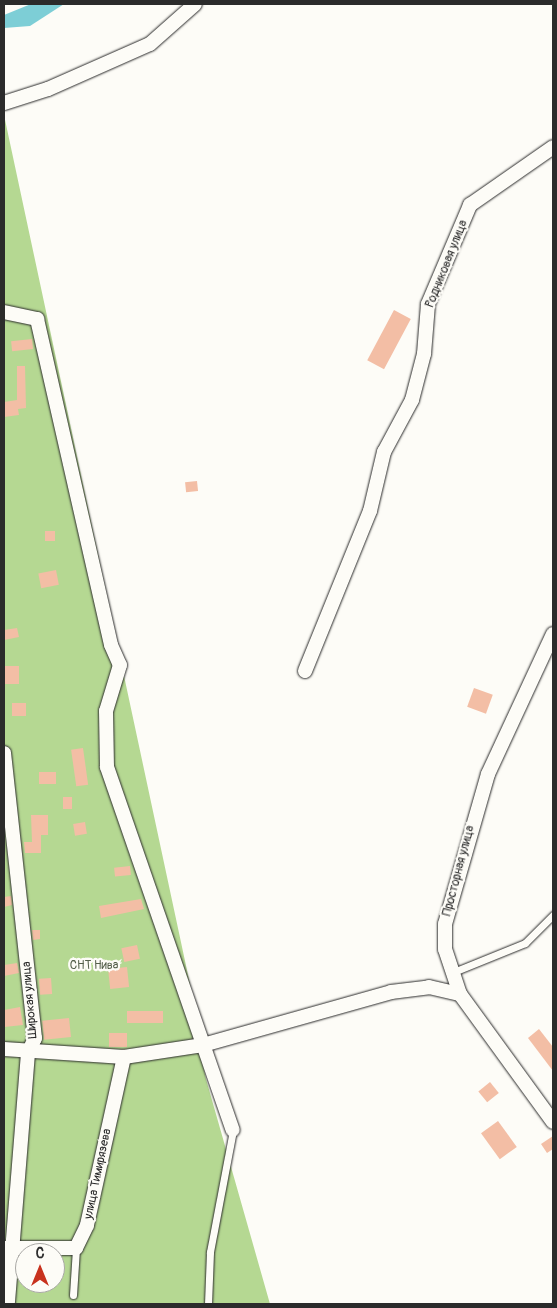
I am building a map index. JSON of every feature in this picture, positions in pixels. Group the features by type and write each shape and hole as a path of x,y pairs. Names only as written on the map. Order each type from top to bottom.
{"street":[{"path":"4,103 48,89 150,44 194,4"},
{"name":"Родниковая улица","path":"305,671 370,512 384,452 412,400 424,354 428,304 470,205 553,147"},
{"path":"4,312 37,319 111,644 120,665 106,710 107,767 232,1130"},
{"name":"Просторная улица","path":"553,634 516,707 464,846 445,924 450,973 460,994 553,1122"},
{"name":"Широкая улица","path":"4,753 35,1038 28,1053 6,1249 8,1304"},
{"path":"4,1050 28,1053 124,1057 203,1045 391,992 429,987 460,994"},
{"name":"улица Тимирязева","path":"76,1248 87,1225 124,1057"},
{"path":"6,1249 76,1248"}],"lane":[{"path":"450,973 525,943 553,915"},
{"path":"208,1304 210,1252 232,1130"},
{"path":"73,1295 76,1248"}],"green space":[{"name":"СНТ Нива","path":"4,115 203,1045 199,1046 206,1079 270,1304 4,1304"}],"water":[{"path":"31,4 64,4 30,26 4,28 4,15"}],"building":[{"path":"394,310 411,319 384,369 367,360"},
{"path":"32,339 33,349 12,351 11,341"},
{"path":"17,366 25,366 26,408 18,409 19,415 4,417 4,402 17,400"},
{"path":"197,481 198,491 186,492 185,482"},
{"path":"45,531 55,531 55,541 45,541"},
{"path":"56,570 59,585 41,588 38,573"},
{"path":"17,628 19,637 4,640 4,630"},
{"path":"4,666 19,666 19,684 4,684"},
{"path":"474,688 493,695 486,714 467,707"},
{"path":"12,703 26,703 26,716 12,716"},
{"path":"83,748 88,785 76,786 71,750"},
{"path":"39,772 56,772 56,784 39,784"},
{"path":"63,797 72,797 72,809 63,809"},
{"path":"31,815 48,815 48,835 41,835 41,853 25,853 24,842 32,842"},
{"path":"85,822 87,834 75,836 73,824"},
{"path":"130,866 131,875 115,877 114,868"},
{"path":"11,896 12,905 4,907 4,897"},
{"path":"141,899 144,909 101,918 99,906"},
{"path":"32,930 40,930 40,939 33,940"},
{"path":"137,945 140,959 124,962 121,948"},
{"path":"17,963 19,973 4,976 4,965"},
{"path":"127,967 129,987 110,989 108,969"},
{"path":"51,978 52,994 40,995 39,979"},
{"path":"20,1007 23,1025 4,1027 4,1010"},
{"path":"127,1011 163,1011 163,1023 127,1023"},
{"path":"69,1018 71,1037 44,1040 42,1021"},
{"path":"539,1029 553,1047 553,1071 528,1038"},
{"path":"109,1033 127,1033 127,1047 109,1047"},
{"path":"490,1082 499,1093 487,1102 478,1091"},
{"path":"498,1121 517,1147 500,1159 481,1133"},
{"path":"553,1136 553,1149 547,1153 541,1144"}]}
